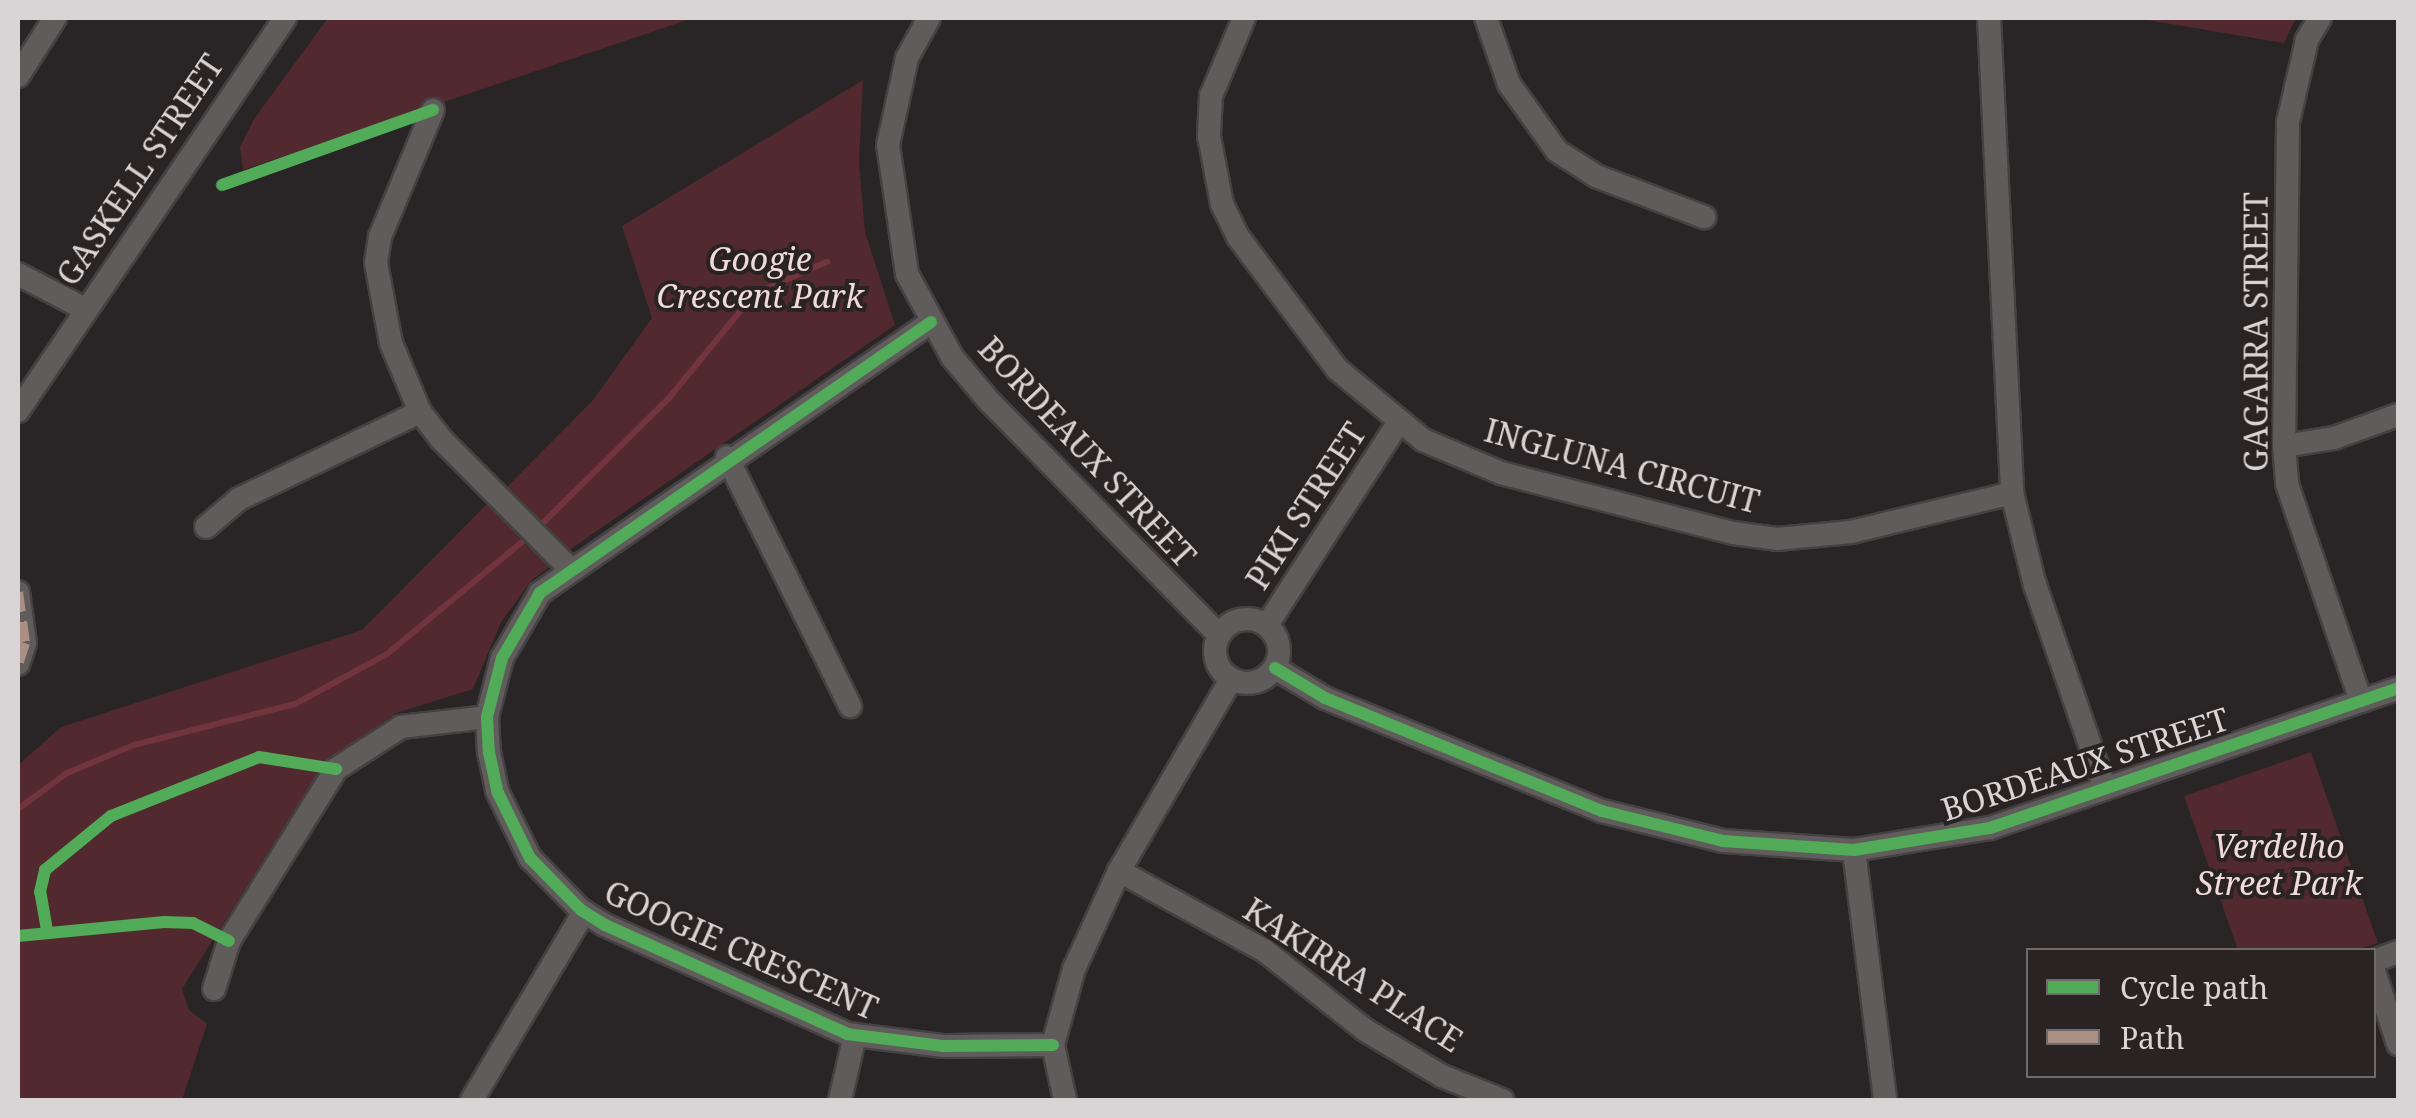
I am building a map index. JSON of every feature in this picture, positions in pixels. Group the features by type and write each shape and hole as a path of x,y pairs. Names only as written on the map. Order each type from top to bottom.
{"street":[{"path":"18,76 54,18"},
{"name":"GASKELL STREET","path":"18,411 285,18"},
{"name":"BORDEAUX STREET","path":"929,18 907,58 888,145 897,238 931,322 988,402 1219,635"},
{"name":"INGLUNA CIRCUIT","path":"1244,18 1211,96 1209,136 1222,204 1238,237 1337,369 1400,422 1501,473 1732,534 1778,539 1851,532 2012,494"},
{"path":"1486,18 1508,84 1557,151 1596,176 1704,217"},
{"path":"1990,18 2012,494 2035,586 2105,788"},
{"name":"GAGARRA STREET","path":"2320,18 2307,40 2288,122 2284,446 2287,484 2361,701"},
{"path":"433,110 380,237 376,263 391,343 420,412 490,492 569,568"},
{"path":"18,274 85,309"},
{"name":"GOOGIE CRESCENT","path":"931,322 727,457 569,568 520,622 502,658 487,717 492,765 511,827 530,858 584,912 855,1035 944,1046 1053,1045"},
{"path":"206,527 239,499 420,412"},
{"path":"2284,446 2334,438 2398,415"},
{"name":"PIKI STREET","path":"1267,625 1400,422"},
{"path":"727,457 850,706"},
{"path":"18,592 25,644 18,664"},
{"path":"1235,620 1267,625 1280,650 1274,668 1260,681 1231,679 1214,654 1219,635 1235,620"},
{"name":"BORDEAUX STREET","path":"1274,668 1325,698 1602,811 1723,841 1854,850 1990,828 2398,688"},
{"path":"1065,1100 1053,1045 1074,970 1119,871 1231,679"},
{"path":"214,989 230,942 336,769 401,727 487,717"},
{"path":"1854,850 1885,1100"},
{"name":"KAKIRRA PLACE","path":"1119,871 1265,951 1380,1039 1502,1100"},
{"path":"472,1100 584,912"},
{"path":"2376,977 2398,1044"},
{"path":"840,1100 855,1035"}],"green space":[{"path":"328,18 693,18 243,170 240,147 254,119"},
{"path":"2135,18 2296,18 2284,43"},
{"name":"Googie Crescent Park","path":"863,80 859,162 865,232 895,325 565,553 505,489 593,400 652,318 622,226"},
{"path":"490,501 555,563 532,580 501,622 473,689 396,713 330,760 309,787 182,989 189,1010 207,1024 182,1100 18,1100 18,765 61,727 362,630"},
{"name":"Verdelho Street Park","path":"2311,752 2378,943 2363,948 2237,948 2184,796"}],"waterway":[{"path":"538,528 669,398 754,294 827,262"},
{"path":"18,809 67,773 134,745 295,704 387,654 529,536"}],"marked path":[{"path":"18,592 25,643 18,664"}],"cycle path":[{"path":"222,185 433,110"},
{"path":"931,322 540,593 502,658 487,717 489,752 497,791 530,858 581,910 605,925 847,1034 944,1046 1053,1045"},
{"path":"1275,668 1325,698 1602,811 1723,841 1854,850 1990,828 2398,688"},
{"path":"47,930 40,892 45,870 111,816 259,757 336,769"},
{"path":"18,936 164,922 193,923 229,941"}]}
